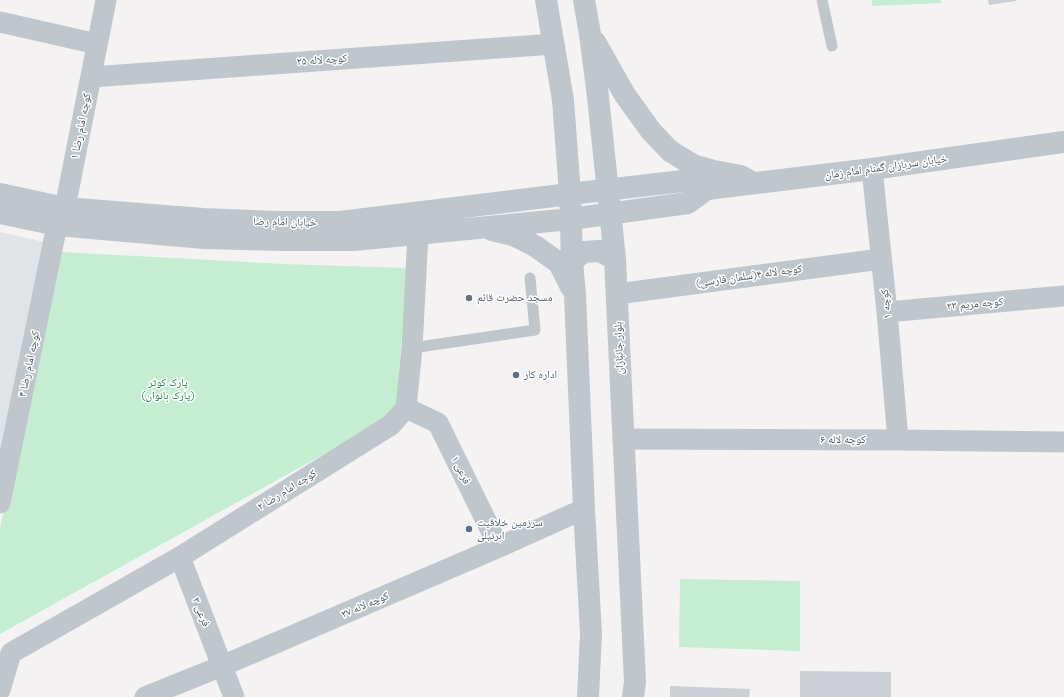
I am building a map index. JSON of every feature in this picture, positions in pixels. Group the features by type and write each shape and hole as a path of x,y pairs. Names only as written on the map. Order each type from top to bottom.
{"street":[{"name":"کوچه امام رضا ۱","path":"61,216 106,0"},
{"path":"546,0 563,100 570,194 572,261 575,295 591,633 588,697"},
{"name":"بلوار جانبازان","path":"584,0 598,97 615,259 635,682 633,697"},
{"path":"0,22 97,44"},
{"path":"590,34 625,96 651,131 670,151 693,165 741,176 752,184"},
{"name":"کوچه لاله ۲۵","path":"91,77 554,44"},
{"path":"563,100 598,97"},
{"name":"خیابان سربازان گمنام امام زمان","path":"570,194 682,181 707,189 872,169 1064,142"},
{"name":"کوچه ۱","path":"872,169 887,312 898,440"},
{"path":"610,214 688,203 707,189"},
{"name":"خیابان امام رضا","path":"0,194 61,216"},
{"name":"خیابان امام رضا","path":"0,213 61,216 204,238 282,240 570,194"},
{"name":"خیابان امام رضا","path":"340,231 354,240 610,214"},
{"name":"کوچه امام رضا ۴","path":"0,503 61,216"},
{"path":"481,228 513,235 535,246 559,262 575,295"},
{"path":"406,408 412,348 418,234"},
{"path":"572,261 584,252 599,251 615,259"},
{"name":"کوچه لاله ۴(سلمان فارسی)","path":"617,294 881,259"},
{"name":"کوچه مریم ۲۳","path":"887,312 1064,296"},
{"name":"فرعی ۱","path":"406,408 438,424 499,547"},
{"name":"کوچه امام رضا ۲","path":"5,652 180,557 391,425 406,408"},
{"name":"کوچه لاله ۶","path":"623,439 1064,442"},
{"name":"کوچه لاله ۲۷","path":"145,697 222,666 584,509"},
{"name":"فرعی ۳","path":"180,557 234,697"},
{"path":"0,690 5,652"}],"lane":[{"path":"822,0 832,46"},
{"path":"412,348 535,330 530,278"}],"shaded area":[{"path":"0,232 53,244 0,480"}],"green space":[{"path":"872,0 941,0 941,3 872,6"},
{"name":"پارک کوثر (پارک بانوان)","path":"62,252 283,264 407,268 396,414 0,634 0,528"},
{"path":"680,579 800,581 800,651 679,647"}],"building":[{"path":"988,0 1016,0 1016,1 989,5"},
{"path":"800,671 891,672 891,697 800,697"},
{"path":"670,686 750,689 749,697 670,697"}],"place":[{"name":"مسجد حضرت قائم","path":"469,298"},
{"name":"اداره کار","path":"516,375"},
{"name":"سرزمین خلاقیت ابرنیلی","path":"469,529"}]}
